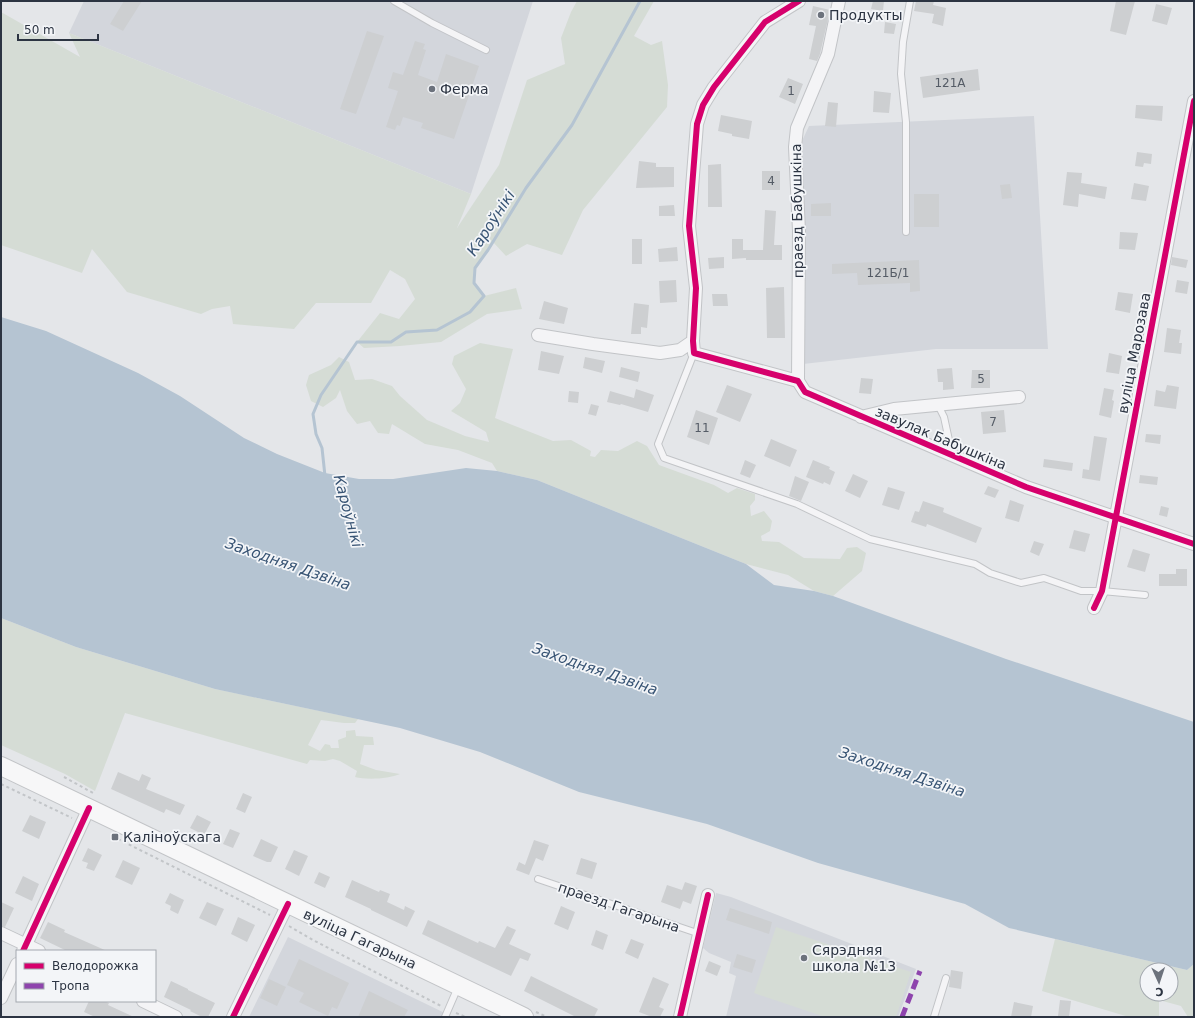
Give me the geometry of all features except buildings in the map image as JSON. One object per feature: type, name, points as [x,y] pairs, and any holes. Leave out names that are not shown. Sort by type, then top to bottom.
[{"type":"main road","name":"вуліца Гагарына","points":[[1,766],[85,816],[288,904],[524,1017]]},
{"type":"street","points":[[694,347],[696,288],[689,226],[697,124],[703,106],[714,87],[765,22],[799,1]]},
{"type":"street","name":"праезд Бабушкіна","points":[[798,381],[799,231],[795,147],[797,128],[828,54],[839,1]]},
{"type":"street","name":"вуліца Марозава","points":[[1094,608],[1102,591],[1194,101]]},
{"type":"street","points":[[538,335],[660,353],[694,347],[798,381]]},
{"type":"street","name":"завулак Бабушкіна","points":[[798,381],[805,392],[1026,488],[1194,544]]},
{"type":"street","points":[[861,417],[894,409],[1019,397]]},
{"type":"street","points":[[1,933],[25,948],[85,816]]},
{"type":"street","name":"праезд Гагарына","points":[[680,1017],[708,895]]},
{"type":"street","points":[[233,1017],[288,904]]},
{"type":"street","points":[[1,998],[16,966]]},
{"type":"street","points":[[145,1002],[176,1017]]},
{"type":"lane","points":[[394,1],[432,23],[486,50]]},
{"type":"lane","points":[[906,232],[906,122],[900,74],[902,42],[910,1]]},
{"type":"lane","points":[[694,347],[658,444],[664,458],[797,504],[870,539],[975,564],[990,573],[1021,583],[1044,578],[1080,591],[1102,591],[1145,595]]},
{"type":"lane","points":[[938,405],[944,417],[952,456]]},
{"type":"lane","name":"праезд Гагарына","points":[[538,879],[700,934]]},
{"type":"lane","points":[[934,1017],[946,978]]},
{"type":"lane","points":[[445,1017],[458,986]]},
{"type":"path","points":[[64,777],[78,784]]},
{"type":"path","points":[[1,784],[85,816]]},
{"type":"shaded area","points":[[84,1],[533,1],[471,194],[69,33]]},
{"type":"shaded area","points":[[577,1],[654,1],[634,36],[651,45],[662,41],[668,85],[667,107],[583,210],[562,255],[527,244],[506,256],[493,242],[475,268],[474,283],[484,296],[516,288],[522,309],[487,314],[441,342],[364,348],[357,342],[380,313],[399,319],[415,299],[405,279],[390,270],[371,303],[316,303],[294,329],[233,324],[230,306],[212,309],[201,314],[127,292],[92,249],[82,273],[1,245],[1,12],[80,57],[69,33],[471,194],[457,228],[499,165],[527,80],[565,64],[561,38]]},
{"type":"shaded area","points":[[1034,116],[1048,349],[936,349],[803,364],[804,231],[802,141],[809,126]]},
{"type":"shaded area","points":[[480,343],[513,349],[495,418],[553,441],[571,440],[591,451],[590,456],[595,457],[601,450],[618,451],[637,441],[647,446],[659,465],[714,485],[728,493],[737,488],[755,494],[755,500],[750,506],[751,516],[764,511],[772,521],[770,531],[761,536],[762,541],[779,542],[804,558],[840,559],[847,548],[857,547],[866,553],[862,571],[833,596],[814,591],[788,575],[746,564],[537,480],[497,471],[492,463],[458,450],[425,444],[392,424],[389,434],[378,433],[370,421],[357,424],[347,411],[340,390],[336,398],[323,407],[311,401],[306,385],[309,375],[331,365],[339,357],[349,362],[355,380],[372,379],[392,386],[400,396],[427,420],[465,436],[489,442],[486,432],[451,411],[460,403],[466,389],[452,364],[454,356]]},
{"type":"shaded area","points":[[1,618],[76,647],[215,689],[358,719],[355,723],[321,720],[308,745],[320,751],[325,744],[330,745],[331,748],[339,748],[338,740],[346,737],[346,731],[355,730],[356,736],[373,737],[374,745],[364,745],[360,764],[376,770],[400,774],[378,778],[355,777],[357,771],[340,761],[333,759],[325,761],[310,760],[307,764],[125,713],[95,791],[65,774],[1,745]]},
{"type":"shaded area","name":"Сярэдняя школа №13","points":[[716,893],[731,897],[916,969],[898,1017],[726,1017],[736,976],[729,973],[731,962],[709,953],[703,948]]},
{"type":"shaded area","points":[[776,927],[911,972],[896,1017],[825,1017],[754,993]]},
{"type":"shaded area","points":[[288,937],[453,1017],[249,1017]]},
{"type":"shaded area","points":[[1055,939],[1153,962],[1139,962],[1139,1002],[1159,1002],[1159,1017],[1129,1017],[1042,991]]},
{"type":"shaded area","points":[[1194,964],[1194,1017],[1188,1017],[1181,1006],[1166,1002],[1179,1002],[1179,968],[1187,970]]},
{"type":"water","name":"Заходняя Дзвіна","points":[[1,317],[46,331],[138,373],[180,396],[244,438],[277,454],[325,473],[359,479],[393,479],[466,468],[497,471],[537,480],[746,564],[774,585],[814,591],[833,596],[1006,659],[1194,722],[1194,964],[1187,970],[1179,968],[1179,962],[1153,962],[1009,928],[965,904],[818,863],[707,824],[579,792],[480,752],[400,728],[215,689],[76,647],[1,618]]},
{"type":"waterway","name":"Кароўнікі","points":[[325,476],[322,448],[316,434],[313,414],[321,395],[357,342],[391,342],[406,332],[437,330],[470,312],[484,296],[474,283],[475,268],[488,250],[526,188],[572,125],[640,1]]},
{"type":"marked path","points":[[902,1017],[920,971]]},
{"type":"cycle path","points":[[799,1],[765,22],[714,87],[703,105],[697,124],[689,226],[696,288],[693,341],[694,353],[798,381],[805,392],[1026,487],[1194,544]]},
{"type":"cycle path","points":[[1094,608],[1102,591],[1194,101]]},
{"type":"cycle path","points":[[23,950],[89,808]]},
{"type":"cycle path","points":[[680,1017],[708,895]]},
{"type":"cycle path","points":[[233,1017],[288,904]]},
{"type":"place","name":"Продукты","points":[[821,15]]},
{"type":"place","name":"Ферма","points":[[432,89]]},
{"type":"place","name":"Каліноўскага","points":[[115,837]]},
{"type":"place","name":"Сярэдняя школа №13","points":[[804,958]]}]
